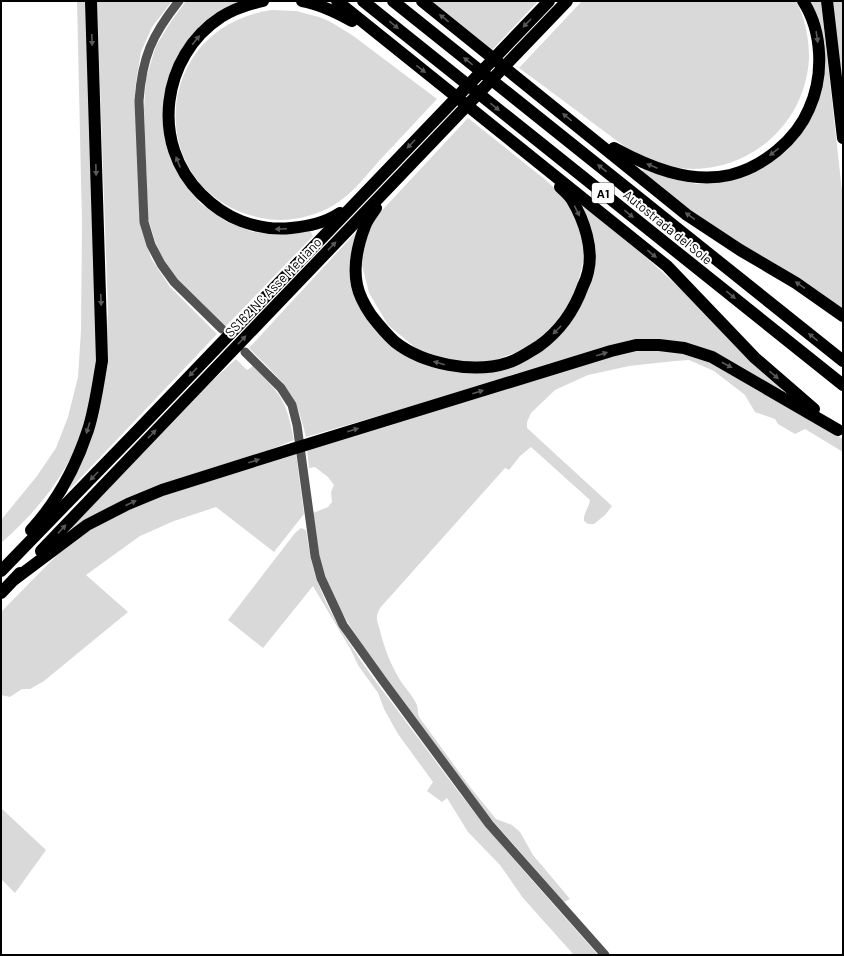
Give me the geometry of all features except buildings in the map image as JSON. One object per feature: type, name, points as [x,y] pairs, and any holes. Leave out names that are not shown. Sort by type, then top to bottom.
[{"type":"highway","points":[[1,560],[21,545],[47,511],[63,486],[77,459],[88,429],[102,361],[91,1]]},
{"type":"highway","points":[[263,1],[246,5],[221,17],[205,29],[184,55],[173,80],[168,112],[170,140],[180,167],[192,186],[213,206],[231,218],[256,226],[278,229],[312,226],[331,219],[355,202]]},
{"type":"highway","points":[[302,1],[312,3],[338,13],[378,35]]},
{"type":"highway","points":[[337,1],[667,266],[755,358],[841,432]]},
{"type":"highway","name":"Autostrada del Sole","points":[[363,1],[843,385]]},
{"type":"highway","name":"Autostrada del Sole","points":[[393,1],[843,361]]},
{"type":"highway","points":[[422,1],[688,215],[740,250],[796,283],[843,316]]},
{"type":"highway","name":"SS162 NC Asse Mediano","points":[[37,559],[393,182],[568,1]]},
{"type":"highway","points":[[586,133],[632,158],[658,169],[679,175],[704,177],[730,175],[753,166],[776,152],[794,134],[809,109],[818,82],[819,53],[815,26],[803,1]]},
{"type":"highway","points":[[827,1],[843,138]]},
{"type":"highway","name":"SS162 NC Asse Mediano","points":[[1,571],[21,545],[137,431],[547,3]]},
{"type":"highway","points":[[393,182],[365,225],[356,256],[357,285],[365,306],[379,325],[395,342],[420,356],[441,364],[463,368],[500,365],[529,352],[547,340],[566,321],[578,299],[588,271],[589,245],[583,224],[571,200],[535,159]]},
{"type":"highway","points":[[1,593],[37,559],[87,525],[128,504],[162,490],[612,351],[636,345],[659,345],[684,348],[712,357],[841,432]]},
{"type":"street","points":[[180,1],[163,21],[153,40],[144,61],[140,85],[139,100],[144,222],[151,245],[161,264],[174,282],[222,329]]},
{"type":"street","points":[[245,352],[281,388],[292,405],[298,424],[315,556],[321,578],[343,625],[489,824],[605,955]]},
{"type":"shaded area","points":[[77,1],[87,1],[98,350],[86,418],[79,439],[65,468],[36,508],[1,543],[1,520],[37,476],[56,448],[68,417],[78,377],[81,331],[82,223]]},
{"type":"shaded area","points":[[97,1],[172,1],[152,27],[141,52],[135,89],[140,221],[151,258],[170,287],[217,334],[70,489],[69,486],[105,371],[108,310]]},
{"type":"shaded area","points":[[186,1],[245,1],[200,26],[182,48],[170,72],[163,107],[165,133],[175,166],[185,183],[200,203],[227,222],[253,232],[280,234],[309,229],[313,236],[226,326],[176,278],[164,261],[156,244],[148,219],[144,109],[146,78],[156,46]]},
{"type":"shaded area","points":[[431,1],[538,1],[492,50]]},
{"type":"shaded area","points":[[582,1],[796,1],[806,28],[809,57],[805,85],[794,110],[778,132],[758,149],[735,161],[709,168],[681,168],[646,159],[617,141],[519,68]]},
{"type":"shaded area","points":[[808,1],[821,1],[843,200],[843,310],[714,227],[665,191],[642,171],[644,169],[673,179],[697,184],[716,183],[746,174],[790,143],[820,83]]},
{"type":"shaded area","points":[[831,1],[843,1],[843,108]]},
{"type":"shaded area","points":[[272,10],[296,11],[329,21],[352,35],[437,99],[358,185],[341,201],[317,213],[289,220],[261,218],[222,203],[195,177],[180,146],[176,111],[183,77],[202,46],[231,23]]},
{"type":"shaded area","points":[[468,118],[547,181],[565,199],[579,223],[584,245],[584,258],[575,295],[555,326],[525,349],[490,362],[452,361],[417,349],[388,325],[369,293],[360,257],[373,220]]},
{"type":"shaded area","points":[[585,207],[647,258],[684,292],[781,388],[781,391],[666,341],[471,389],[306,437],[303,424],[291,394],[274,373],[249,348],[357,231],[351,257],[371,322],[448,370],[536,352],[586,291],[583,210]]},
{"type":"shaded area","points":[[640,350],[683,352],[705,359],[843,439],[843,452],[805,429],[795,434],[778,424],[775,419],[755,412],[745,395],[714,371],[689,360],[629,366],[588,375],[555,390],[531,413],[527,422],[527,428],[612,506],[605,515],[594,524],[588,524],[584,521],[584,515],[590,500],[531,447],[520,456],[509,470],[505,468],[380,608],[377,618],[382,638],[393,668],[417,705],[419,717],[470,787],[496,819],[512,825],[520,832],[533,855],[570,899],[564,902],[479,805],[380,671],[354,633],[333,597],[323,572],[318,550],[313,513],[328,507],[332,502],[331,492],[334,485],[328,477],[315,467],[309,468],[307,449],[622,352]]},
{"type":"shaded area","points":[[236,359],[247,370],[253,366],[282,400],[290,420],[294,440],[73,529],[71,528],[212,381]]},
{"type":"shaded area","points":[[296,454],[304,514],[274,552],[216,507],[174,521],[140,536],[86,575],[128,612],[44,681],[30,689],[22,689],[10,697],[1,695],[1,612],[59,553],[77,538],[110,518],[145,502],[262,462]]},
{"type":"shaded area","points":[[301,528],[306,530],[313,568],[325,600],[335,620],[361,660],[479,818],[598,955],[574,955],[523,898],[500,865],[468,832],[447,798],[442,802],[427,791],[433,782],[398,734],[384,709],[378,693],[358,665],[351,650],[313,586],[263,648],[228,620],[295,533]]},
{"type":"shaded area","points":[[1,808],[46,850],[15,893],[1,879]]}]
